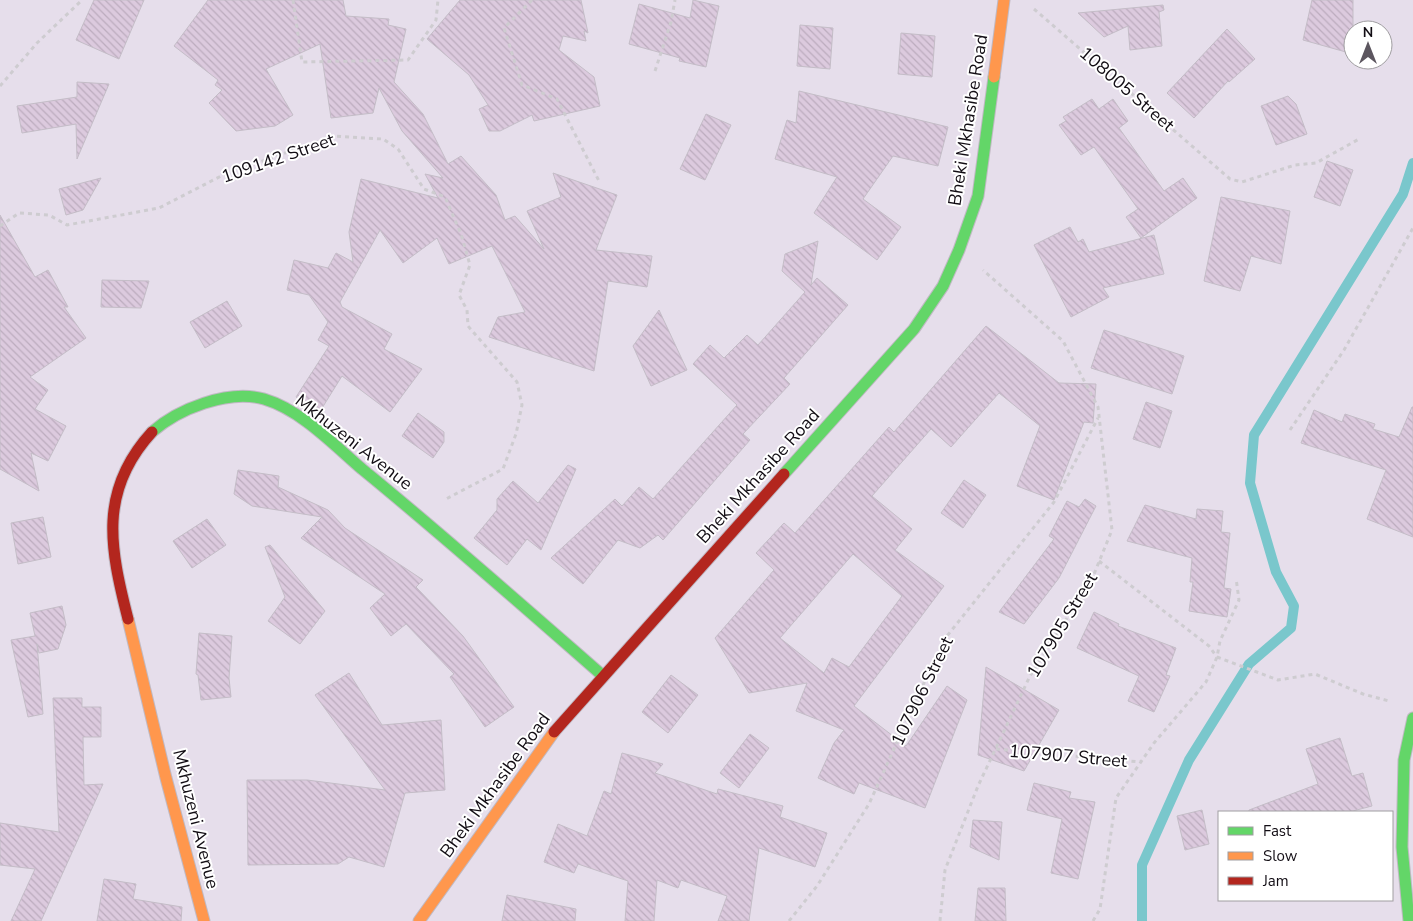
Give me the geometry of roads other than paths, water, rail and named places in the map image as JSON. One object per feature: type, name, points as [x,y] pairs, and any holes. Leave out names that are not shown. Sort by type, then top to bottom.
[{"type":"street","name":"Bheki Mkhasibe Road","points":[[418,921],[564,719],[914,329],[943,286],[959,250],[978,196],[1004,0]]},
{"type":"street","name":"Mkhuzeni Avenue","points":[[204,921],[146,695],[112,544],[113,507],[120,483],[138,448],[154,428],[178,411],[240,397],[269,400],[301,419],[416,513],[603,676]]},
{"type":"street","points":[[1409,921],[1402,848],[1404,760],[1413,718]]},
{"type":"waterway","points":[[1142,921],[1142,865],[1189,760],[1249,664],[1291,628],[1294,606],[1276,572],[1250,483],[1254,435],[1403,194],[1413,163]]}]
